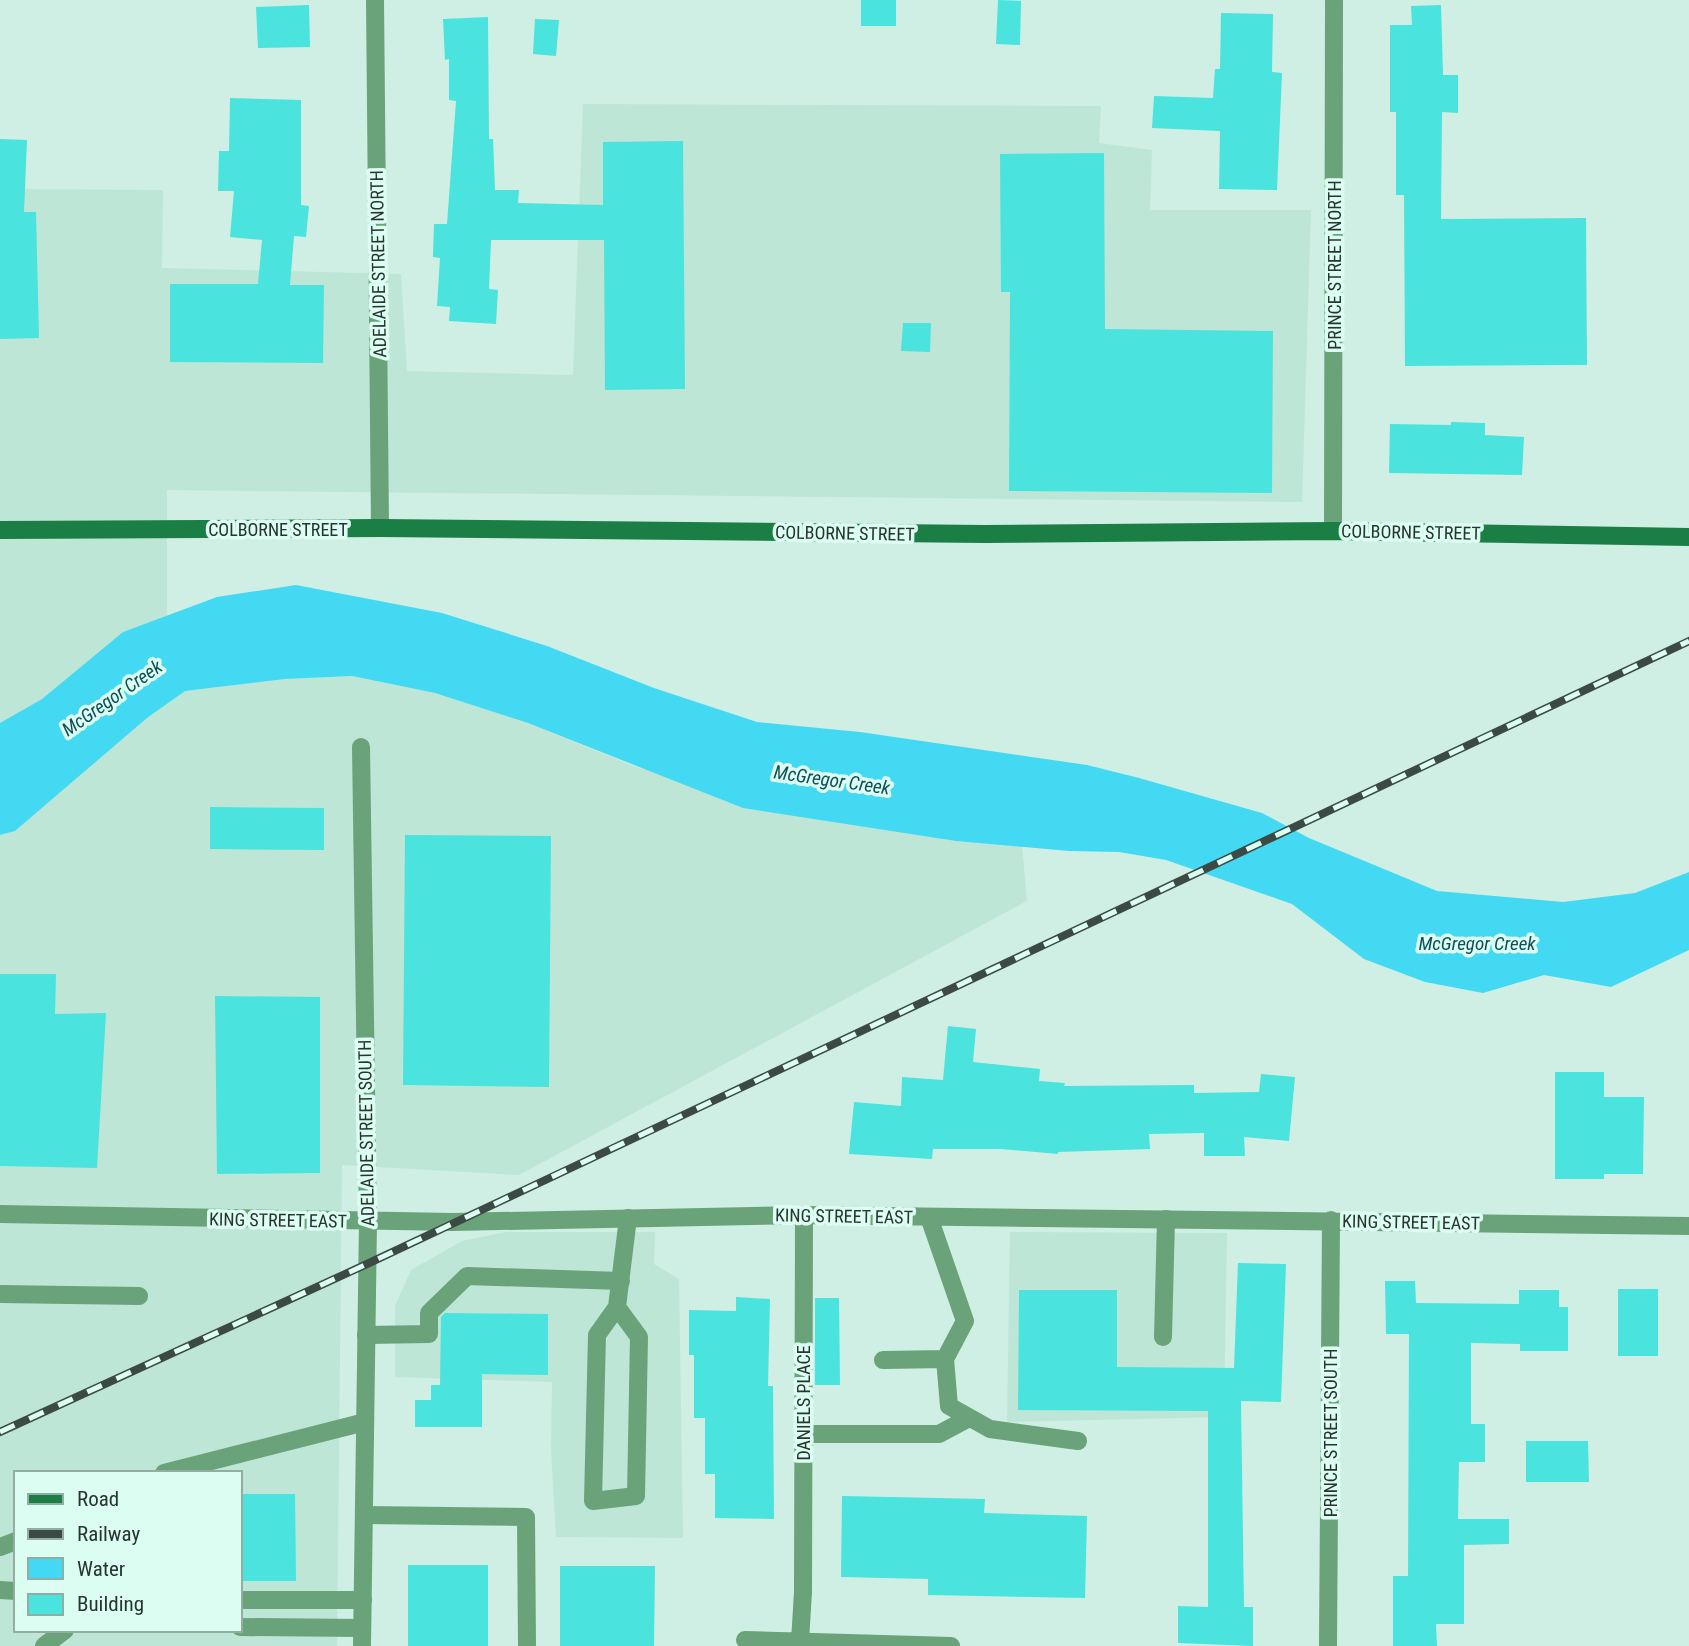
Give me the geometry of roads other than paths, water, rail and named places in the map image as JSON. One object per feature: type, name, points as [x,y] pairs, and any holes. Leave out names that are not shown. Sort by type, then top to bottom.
[{"type":"street","name":"ADELAIDE STREET NORTH","points":[[375,0],[380,528]]},
{"type":"street","name":"PRINCE STREET NORTH","points":[[1333,531],[1334,0]]},
{"type":"street","name":"COLBORNE STREET","points":[[0,530],[380,528],[985,534],[1333,531],[1689,537]]},
{"type":"street","name":"ADELAIDE STREET SOUTH","points":[[361,747],[368,1222],[362,1637]]},
{"type":"street","name":"KING STREET EAST","points":[[0,1214],[368,1222],[804,1215],[1689,1226]]},
{"type":"street","name":"DANIELS PLACE","points":[[800,1641],[803,1592],[804,1215]]},
{"type":"street","points":[[929,1217],[965,1321],[945,1359],[950,1406],[990,1429],[1077,1441]]},
{"type":"street","points":[[617,1307],[639,1337],[635,1496],[593,1501],[597,1335],[617,1307],[628,1218]]},
{"type":"street","points":[[1163,1337],[1166,1219]]},
{"type":"street","name":"PRINCE STREET SOUTH","points":[[1328,1646],[1331,1220]]},
{"type":"street","points":[[366,1335],[429,1334],[429,1313],[467,1276],[621,1281]]},
{"type":"street","points":[[0,1294],[139,1296]]},
{"type":"street","points":[[883,1360],[945,1359]]},
{"type":"street","points":[[803,1434],[939,1434],[969,1418]]},
{"type":"street","points":[[172,1471],[365,1422]]},
{"type":"street","points":[[364,1515],[526,1517],[527,1646]]},
{"type":"street","points":[[242,1600],[363,1600]]},
{"type":"street","points":[[242,1627],[362,1637]]},
{"type":"street","points":[[44,1646],[62,1632]]},
{"type":"street","points":[[745,1640],[951,1646]]},
{"type":"water","name":"McGregor Creek","points":[[296,585],[442,613],[547,646],[654,688],[757,722],[860,732],[1087,765],[1139,778],[1262,813],[1309,838],[1437,891],[1563,902],[1635,893],[1689,872],[1689,950],[1611,987],[1544,975],[1483,993],[1425,982],[1364,959],[1292,904],[1166,860],[1119,852],[1069,851],[956,841],[743,808],[528,723],[435,693],[352,676],[285,679],[185,691],[147,718],[15,831],[0,835],[0,723],[42,699],[123,632],[217,597]]},
{"type":"railway","points":[[0,1432],[367,1264],[1689,641]]}]
